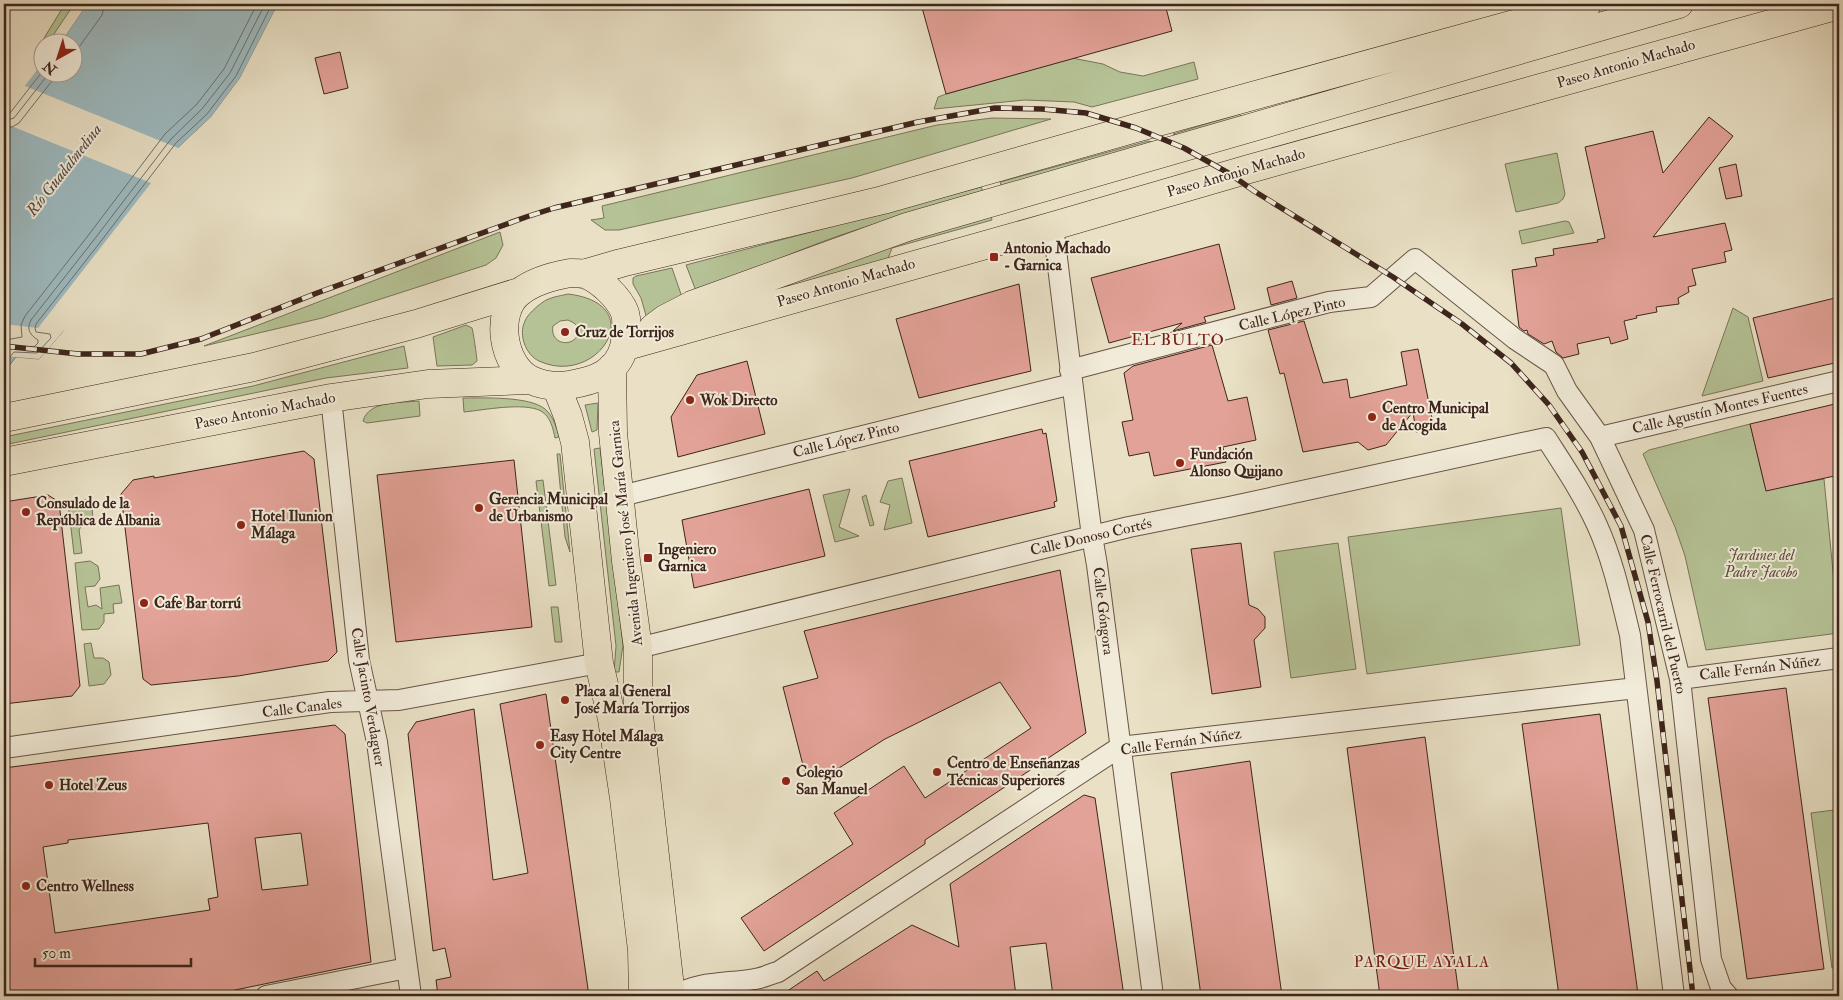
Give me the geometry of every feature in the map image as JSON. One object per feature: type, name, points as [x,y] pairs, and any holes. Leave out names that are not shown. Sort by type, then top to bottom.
[{"type":"main road","points":[[4,418],[254,367],[416,324],[519,292],[555,276],[570,273],[584,274],[621,263],[883,200],[1586,4]]},
{"type":"main road","name":"Paseo Antonio Machado","points":[[623,355],[665,319],[692,305],[907,227],[1679,4]]},
{"type":"main road","name":"Paseo Antonio Machado","points":[[623,355],[1249,169],[1839,5]]},
{"type":"main road","points":[[519,292],[509,308],[504,323],[507,350],[517,368],[530,380],[556,386],[573,385],[592,380],[605,374],[623,355],[627,334],[625,313],[616,299],[602,284],[584,274]]},
{"type":"main road","name":"Avenida Ingeniero José María Garnica","points":[[623,355],[613,433],[621,496],[626,561],[638,648],[638,707],[672,996]]},
{"type":"main road","name":"Paseo Antonio Machado","points":[[4,462],[331,398],[428,384],[530,380]]},
{"type":"main road","points":[[556,386],[568,416],[575,442],[598,663],[612,720],[624,798],[642,950],[643,996]]},
{"type":"street","name":"Calle Góngora","points":[[1052,226],[1153,996]]},
{"type":"street","name":"Calle López Pinto","points":[[621,496],[1071,377],[1329,302],[1371,297],[1415,259]]},
{"type":"street","name":"Calle Ferrocarril del Puerto","points":[[1415,259],[1515,339],[1554,365],[1567,391],[1600,437],[1644,530],[1680,679],[1711,959],[1721,988],[1728,996]]},
{"type":"street","name":"Calle Agustín Montes Fuentes","points":[[1600,437],[1839,381]]},
{"type":"street","name":"Calle Jacinto Verdaguer","points":[[331,398],[358,660],[378,749],[411,996]]},
{"type":"street","name":"Calle Donoso Cortés","points":[[638,648],[1129,527],[1546,438],[1576,484],[1597,525],[1616,578],[1630,635],[1636,688]]},
{"type":"street","name":"Calle Fernán Núñez","points":[[1680,679],[1839,658]]},
{"type":"street","name":"Calle Canales","points":[[4,748],[330,702],[399,700],[598,663]]},
{"type":"street","name":"Calle Fernán Núñez","points":[[672,996],[691,988],[756,979],[778,972],[1120,747],[1636,688]]},
{"type":"street","points":[[1636,688],[1674,996]]},
{"type":"street","points":[[266,996],[406,968]]},
{"type":"green space","points":[[65,4],[74,4],[55,32],[48,32]]},
{"type":"green space","points":[[1072,58],[1103,64],[1120,72],[1143,76],[1194,62],[1198,79],[1092,107],[1074,102],[1025,100],[934,109],[938,97],[946,94]]},
{"type":"green space","points":[[1405,68],[1408,70],[1300,100],[1301,97]]},
{"type":"green space","points":[[1239,114],[1242,117],[1179,137],[1173,134]]},
{"type":"green space","points":[[992,118],[1051,119],[852,178],[619,230],[605,230],[591,220],[604,218],[602,206],[937,125]]},
{"type":"green space","points":[[1148,141],[1159,144],[1002,188],[1000,182]]},
{"type":"green space","points":[[1557,153],[1565,194],[1563,199],[1558,203],[1516,212],[1505,164]]},
{"type":"green space","points":[[981,187],[984,193],[841,235],[769,263],[698,296],[686,265]]},
{"type":"green space","points":[[991,216],[992,220],[892,248],[886,264],[780,292],[778,287],[884,246]]},
{"type":"green space","points":[[1565,221],[1569,222],[1574,233],[1522,244],[1519,231]]},
{"type":"green space","points":[[500,232],[503,245],[496,258],[486,265],[322,318],[204,346]]},
{"type":"green space","points":[[672,268],[684,303],[647,319],[641,298],[633,284],[633,278]]},
{"type":"green space","points":[[568,294],[593,301],[607,312],[611,327],[607,341],[596,354],[580,363],[560,366],[539,361],[530,354],[524,344],[522,332],[526,319],[543,302]],"holes":[[[568,320],[580,329],[578,336],[574,340],[564,342],[559,341],[555,337],[553,326],[560,321]]]},
{"type":"green space","points":[[1733,308],[1748,317],[1763,381],[1702,396]]},
{"type":"green space","points":[[466,325],[472,328],[477,361],[472,365],[437,366],[433,337]]},
{"type":"green space","points":[[404,346],[408,368],[326,378],[4,445],[4,437],[253,386]]},
{"type":"green space","points":[[463,398],[518,400],[538,405],[551,415],[559,437],[555,438],[549,420],[541,411],[534,408],[493,408],[464,412]]},
{"type":"green space","points":[[419,401],[420,416],[367,423],[363,421],[366,414],[379,406]]},
{"type":"green space","points":[[598,403],[597,430],[592,432],[585,405]]},
{"type":"green space","name":"Jardines del Padre Jacobo","points":[[1750,424],[1766,490],[1824,479],[1839,633],[1706,650],[1685,556],[1675,527],[1643,454],[1649,450]]},
{"type":"green space","points":[[600,448],[623,645],[619,672],[614,672],[616,646],[594,449]]},
{"type":"green space","points":[[557,454],[560,454],[570,552],[565,537]]},
{"type":"green space","points":[[902,478],[912,523],[884,530],[890,505],[880,502],[888,481]]},
{"type":"green space","points":[[543,480],[556,585],[549,586],[536,481]]},
{"type":"green space","points":[[850,489],[839,527],[859,536],[835,542],[823,495]]},
{"type":"green space","points":[[866,495],[874,525],[870,526],[862,497]]},
{"type":"green space","points":[[91,499],[93,518],[86,525],[82,525],[79,530],[82,553],[74,554],[68,502]]},
{"type":"green space","points":[[1561,508],[1580,645],[1367,674],[1348,537]]},
{"type":"green space","points":[[1338,543],[1356,669],[1291,678],[1274,552]]},
{"type":"green space","points":[[90,561],[98,566],[100,579],[95,586],[85,587],[88,607],[96,605],[102,609],[100,588],[119,585],[122,603],[113,604],[114,613],[104,614],[104,622],[99,629],[82,630],[75,563]]},
{"type":"green space","points":[[551,607],[558,607],[562,642],[555,642]]},
{"type":"green space","points":[[91,643],[94,658],[103,658],[109,662],[111,675],[104,684],[89,686],[84,644]]},
{"type":"green space","points":[[1834,810],[1839,843],[1839,967],[1832,968],[1811,813]]},
{"type":"water","name":"Río Guadalmedina","points":[[87,4],[278,4],[240,78],[211,117],[180,146],[39,328],[64,330],[39,359],[16,357],[4,372],[4,112],[32,77],[32,82],[82,82],[82,32],[68,32]]},
{"type":"pier","points":[[84,4],[87,4],[68,32],[66,32]]},
{"type":"pier","points":[[278,4],[280,4],[242,80],[212,119],[181,148],[104,250],[43,326],[66,328],[39,359],[4,356],[4,324],[38,328],[151,183],[4,123],[4,108],[32,74],[25,86],[178,148],[211,117],[240,78]]},
{"type":"building","points":[[921,4],[1165,4],[1172,31],[946,94]]},
{"type":"building","points":[[340,52],[348,88],[324,94],[315,58]]},
{"type":"building","points":[[1709,117],[1733,136],[1653,237],[1725,223],[1732,250],[1724,252],[1726,262],[1692,269],[1696,285],[1688,287],[1689,292],[1678,298],[1679,304],[1656,307],[1657,312],[1636,316],[1637,318],[1624,321],[1628,339],[1611,344],[1609,337],[1577,344],[1579,354],[1563,358],[1556,352],[1552,341],[1544,344],[1528,334],[1527,330],[1524,331],[1519,327],[1512,270],[1537,266],[1535,258],[1554,255],[1553,249],[1598,242],[1597,240],[1605,238],[1585,147],[1653,131],[1663,173]]},
{"type":"building","points":[[1736,164],[1742,196],[1726,199],[1719,168]]},
{"type":"building","points":[[1219,244],[1235,309],[1204,317],[1206,322],[1173,331],[1182,323],[1109,343],[1091,278]]},
{"type":"building","points":[[1292,281],[1297,298],[1271,305],[1267,288]]},
{"type":"building","points":[[1019,284],[1031,371],[919,398],[896,319]]},
{"type":"building","points":[[1839,297],[1839,362],[1768,378],[1753,318]]},
{"type":"building","points":[[1304,321],[1323,383],[1347,379],[1350,398],[1407,385],[1401,352],[1418,349],[1434,428],[1416,432],[1413,412],[1386,445],[1368,450],[1358,442],[1303,452],[1284,373],[1280,374],[1268,330]]},
{"type":"building","points":[[1212,345],[1228,401],[1247,397],[1256,440],[1223,447],[1226,462],[1154,476],[1149,452],[1129,456],[1122,422],[1133,420],[1124,373],[1133,366]]},
{"type":"building","points":[[747,361],[765,434],[678,457],[671,417],[697,375]]},
{"type":"building","points":[[1839,403],[1839,475],[1766,491],[1750,424]]},
{"type":"building","points":[[1042,429],[1043,434],[1046,433],[1057,501],[1054,502],[1055,507],[928,537],[909,461]]},
{"type":"building","points":[[304,451],[314,459],[337,652],[328,661],[238,676],[151,685],[143,679],[121,494],[133,480],[154,476],[154,478]]},
{"type":"building","points":[[514,460],[532,627],[396,642],[377,475]]},
{"type":"building","points":[[809,489],[825,556],[694,588],[682,520]]},
{"type":"building","points":[[48,495],[59,502],[80,686],[72,696],[4,704],[4,502]]},
{"type":"building","points":[[1241,543],[1249,605],[1258,609],[1265,617],[1265,628],[1254,640],[1261,687],[1212,694],[1191,549]]},
{"type":"building","points":[[1060,570],[1086,733],[925,840],[925,844],[764,951],[741,918],[853,844],[834,813],[904,766],[925,798],[1031,728],[1000,682],[885,739],[839,768],[806,777],[783,687],[818,678],[804,631]]},
{"type":"building","points":[[1786,688],[1824,969],[1747,979],[1708,698]]},
{"type":"building","points":[[546,694],[589,996],[438,996],[436,980],[451,977],[445,948],[433,951],[408,734],[416,722],[474,709],[493,880],[528,873],[500,704]]},
{"type":"building","points":[[1600,714],[1638,994],[1620,996],[1559,996],[1522,724]]},
{"type":"building","points":[[335,725],[345,734],[371,962],[206,996],[4,996],[4,768]],"holes":[[[208,823],[218,897],[208,899],[210,910],[55,933],[43,847],[68,843],[68,840]],[[301,833],[308,885],[262,890],[255,838]]]},
{"type":"building","points":[[1425,737],[1459,996],[1380,996],[1347,748]]},
{"type":"building","points":[[1250,761],[1282,996],[1201,996],[1171,773]]},
{"type":"building","points":[[1084,795],[1095,798],[1124,996],[1053,996],[1046,943],[1010,947],[1016,996],[780,996],[817,971],[824,981],[912,925],[959,947],[950,884]]},
{"type":"railway","points":[[4,346],[78,354],[141,354],[201,339],[317,293],[554,208],[918,122],[995,108],[1042,109],[1086,113],[1136,128],[1184,148],[1230,174],[1254,191],[1393,277],[1462,324],[1511,363],[1549,405],[1582,452],[1621,526],[1648,622],[1657,681],[1693,996]]},
{"type":"place","name":"Antonio Machado - Garnica","points":[[994,257]]},
{"type":"place","name":"Cruz de Torrijos","points":[[565,332]]},
{"type":"place","name":"Wok Directo","points":[[690,400]]},
{"type":"place","name":"Centro Municipal de Acogida","points":[[1372,417]]},
{"type":"place","name":"Fundación Alonso Quijano","points":[[1180,463]]},
{"type":"place","name":"Gerencia Municipal de Urbanismo","points":[[479,508]]},
{"type":"place","name":"Consulado de la República de Albania","points":[[26,512]]},
{"type":"place","name":"Hotel Ilunion Málaga","points":[[241,525]]},
{"type":"place","name":"Ingeniero Garnica","points":[[648,558]]},
{"type":"place","name":"Cafe Bar torrú","points":[[144,603]]},
{"type":"place","name":"Placa al General José María Torrijos","points":[[565,700]]},
{"type":"place","name":"Easy Hotel Málaga City Centre","points":[[540,745]]},
{"type":"place","name":"Centro de Enseñanzas Técnicas Superiores","points":[[937,772]]},
{"type":"place","name":"Colegio San Manuel","points":[[786,781]]},
{"type":"place","name":"Hotel Zeus","points":[[49,785]]},
{"type":"place","name":"Centro Wellness","points":[[26,886]]},
{"type":"district","name":"EL BULTO","points":[[1178,340]]},
{"type":"district","name":"PARQUE AYALA","points":[[1422,962]]}]
